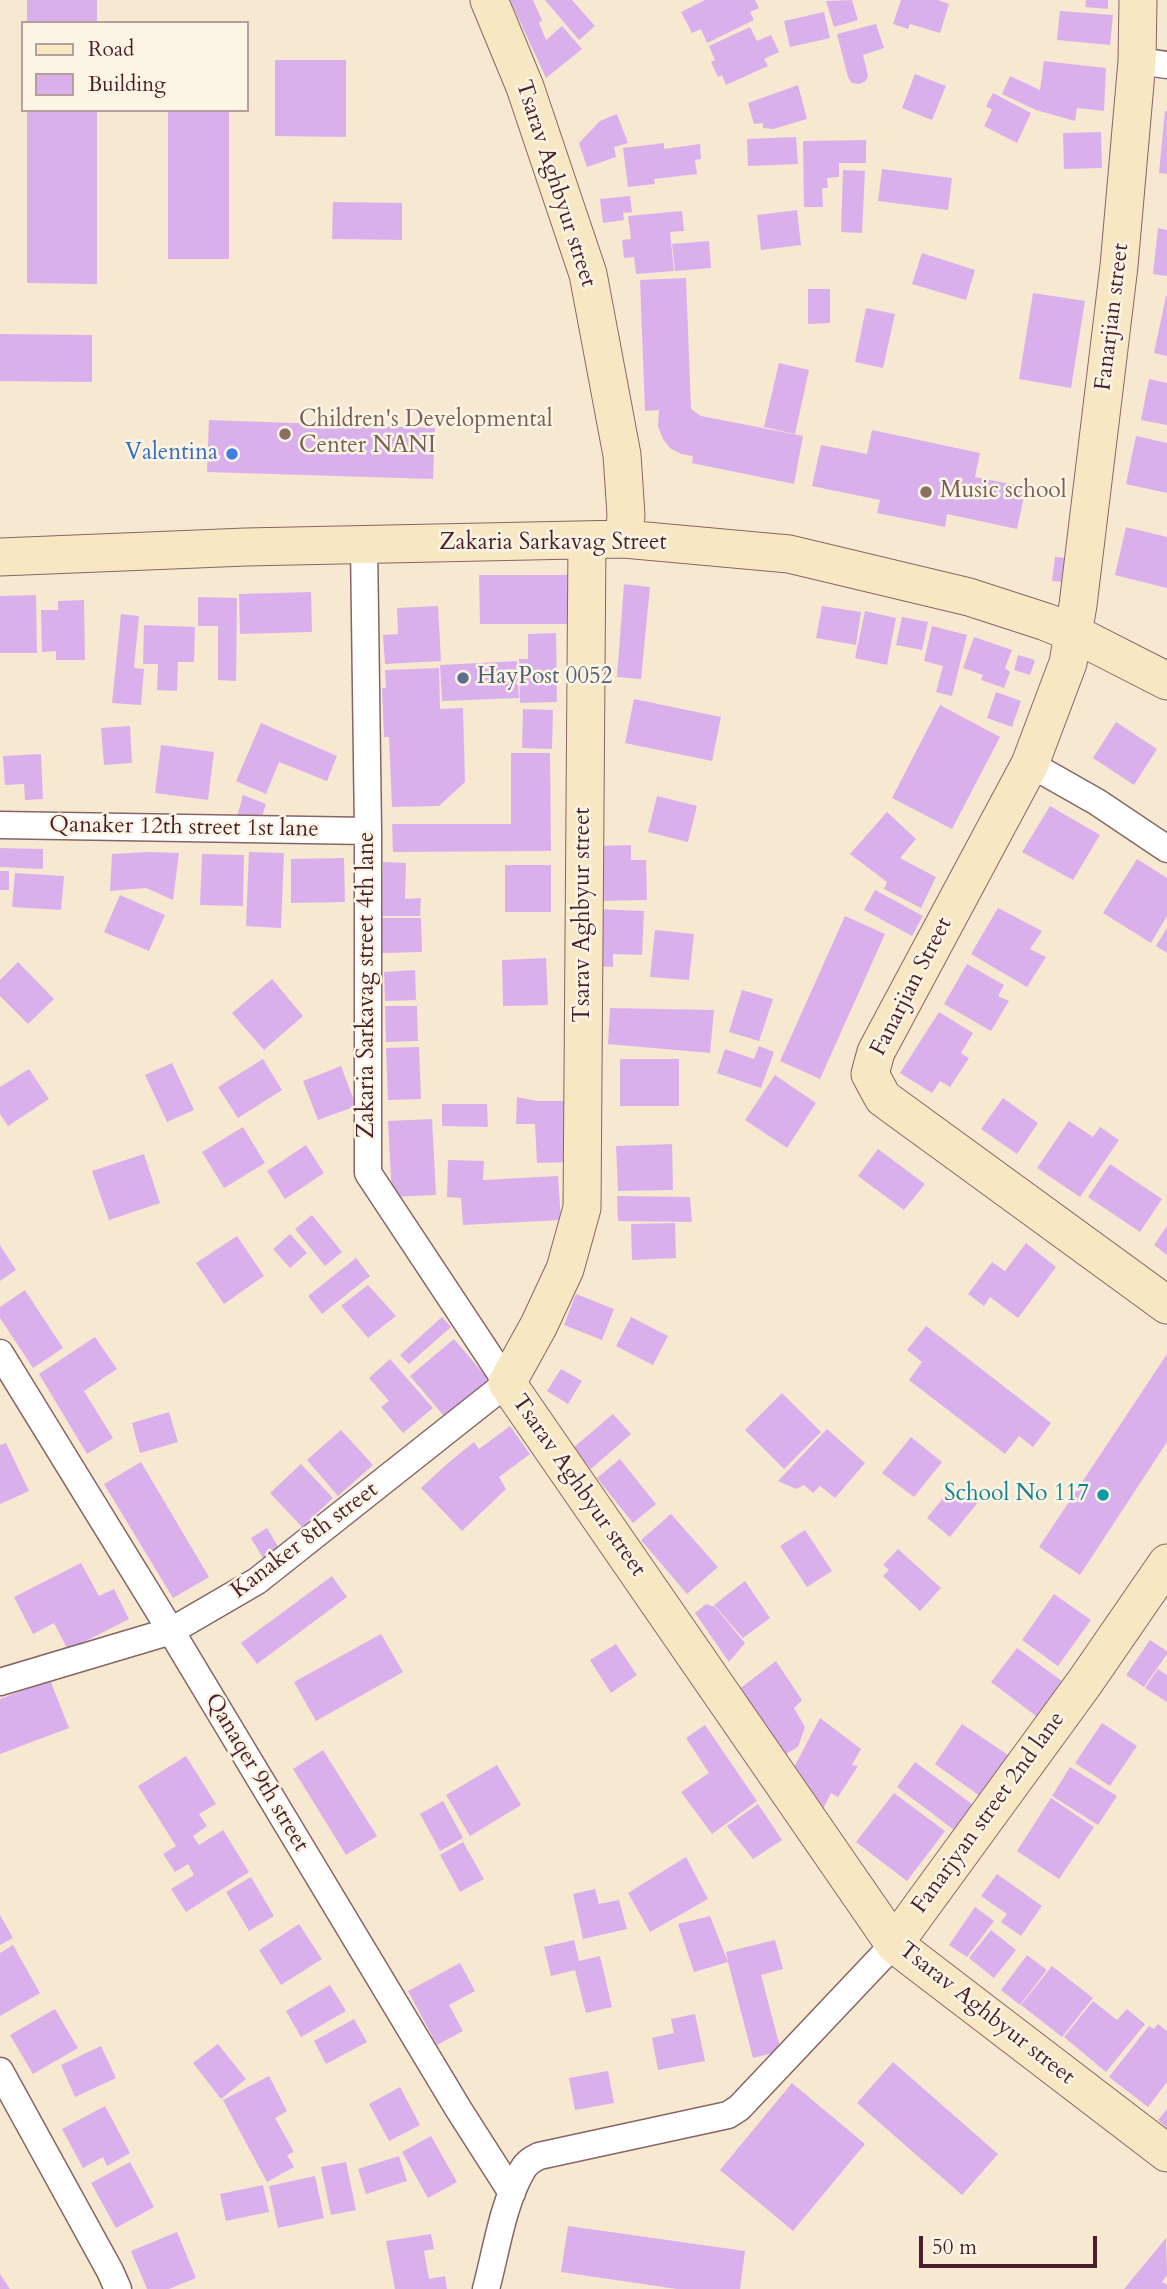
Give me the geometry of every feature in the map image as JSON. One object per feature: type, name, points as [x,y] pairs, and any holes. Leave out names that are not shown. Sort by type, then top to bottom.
[{"type":"street","name":"Tsarav Aghbyur street","points":[[489,0],[525,87],[588,274],[622,455],[626,515],[624,539]]},
{"type":"street","name":"Fanarjian street","points":[[1073,632],[1119,266],[1152,63],[1138,0]]},
{"type":"street","name":"Zakaria Sarkavag Street","points":[[0,557],[624,539],[789,554],[969,597],[1073,632],[1167,681]]},
{"type":"street","name":"Tsarav Aghbyur street","points":[[587,540],[582,1208],[565,1269],[507,1383],[894,1944],[1167,2152]]},
{"type":"street","name":"Zakaria Sarkavag street 4th lane","points":[[364,545],[368,831],[368,1173],[507,1383]]},
{"type":"street","name":"Fanarjian Street","points":[[1073,632],[1068,663],[1030,764],[876,1052],[870,1074],[883,1098],[1167,1305]]},
{"type":"street","points":[[1030,764],[1097,802],[1167,849]]},
{"type":"street","name":"Qanaker 12th street 1st lane","points":[[0,825],[368,831]]},
{"type":"street","name":"Qanaqer 9th street","points":[[0,1353],[512,2193]]},
{"type":"street","name":"Kanaker 8th street","points":[[0,1682],[171,1631],[257,1581],[507,1383]]},
{"type":"street","name":"Fanarjyan street 2nd lane","points":[[486,2289],[512,2193],[524,2168],[540,2156],[728,2115],[739,2108],[894,1944],[1085,1682],[1167,1563]]},
{"type":"street","points":[[0,2071],[118,2289]]},
{"type":"building","points":[[27,0],[97,0],[97,21],[27,21]]},
{"type":"building","points":[[510,0],[533,0],[542,20],[539,23],[546,40],[562,26],[582,49],[546,78]]},
{"type":"building","points":[[545,0],[572,0],[595,26],[579,40]]},
{"type":"building","points":[[705,0],[755,0],[759,8],[750,12],[754,20],[707,43],[701,29],[692,33],[681,12]]},
{"type":"building","points":[[852,0],[858,20],[834,27],[826,1]]},
{"type":"building","points":[[901,0],[938,0],[949,4],[940,33],[910,24],[908,29],[893,24]]},
{"type":"building","points":[[1086,0],[1108,0],[1108,9],[1085,7]]},
{"type":"building","points":[[1060,11],[1113,15],[1110,45],[1057,40]]},
{"type":"building","points":[[824,12],[830,38],[790,47],[784,21]]},
{"type":"building","points":[[876,24],[884,48],[863,55],[868,75],[866,81],[852,83],[837,34]]},
{"type":"building","points":[[750,27],[757,41],[771,35],[779,52],[764,59],[768,66],[726,85],[722,75],[718,77],[711,62],[715,60],[709,46]]},
{"type":"building","points":[[275,60],[346,60],[346,137],[275,136]]},
{"type":"building","points":[[1044,61],[1106,68],[1104,111],[1077,108],[1075,121],[1036,110],[1002,94],[1010,76],[1040,90]]},
{"type":"building","points":[[915,74],[946,86],[932,120],[902,108]]},
{"type":"building","points":[[798,85],[807,119],[773,129],[763,128],[763,123],[754,124],[748,103]]},
{"type":"building","points":[[993,93],[1031,113],[1017,143],[984,126],[992,110],[986,106]]},
{"type":"building","points":[[1167,111],[1167,174],[1159,173]]},
{"type":"building","points":[[27,112],[97,112],[97,284],[27,283]]},
{"type":"building","points":[[168,112],[229,112],[229,259],[168,259]]},
{"type":"building","points":[[617,114],[628,143],[614,147],[616,157],[587,167],[579,143],[600,121]]},
{"type":"building","points":[[1101,132],[1102,168],[1064,169],[1063,133]]},
{"type":"building","points":[[796,137],[798,164],[748,166],[747,139]]},
{"type":"building","points":[[866,140],[866,163],[839,163],[839,177],[827,178],[828,188],[822,188],[823,207],[804,207],[803,141]]},
{"type":"building","points":[[664,143],[664,149],[700,144],[701,159],[695,160],[697,174],[654,179],[655,184],[628,187],[623,148]]},
{"type":"building","points":[[882,169],[952,178],[948,210],[878,201]]},
{"type":"building","points":[[843,170],[865,171],[862,233],[841,232]]},
{"type":"building","points":[[630,196],[632,212],[623,213],[624,220],[603,223],[600,199]]},
{"type":"building","points":[[333,202],[402,203],[402,240],[332,239]]},
{"type":"building","points":[[797,210],[801,245],[761,250],[757,215]]},
{"type":"building","points":[[682,211],[684,231],[670,232],[674,271],[636,274],[634,257],[624,258],[622,240],[631,239],[628,216]]},
{"type":"building","points":[[1158,228],[1167,230],[1167,276],[1153,274]]},
{"type":"building","points":[[709,241],[711,268],[675,271],[672,244]]},
{"type":"building","points":[[922,253],[975,270],[966,300],[912,284]]},
{"type":"building","points":[[686,278],[691,409],[701,416],[803,436],[794,484],[692,463],[693,456],[670,448],[663,439],[658,426],[659,410],[645,411],[640,280]]},
{"type":"building","points":[[808,289],[830,289],[830,323],[808,324]]},
{"type":"building","points":[[1033,293],[1085,301],[1071,388],[1019,379]]},
{"type":"building","points":[[1167,296],[1167,356],[1154,353]]},
{"type":"building","points":[[866,308],[895,314],[883,368],[855,362]]},
{"type":"building","points":[[0,334],[92,335],[92,382],[0,381]]},
{"type":"building","points":[[779,363],[809,370],[795,434],[764,427]]},
{"type":"building","points":[[1149,379],[1167,383],[1167,425],[1141,420]]},
{"type":"building","points":[[209,420],[435,428],[433,479],[207,472]]},
{"type":"building","points":[[872,430],[980,453],[975,477],[1026,487],[1017,529],[947,514],[945,527],[877,513],[880,500],[812,486],[821,445],[867,454]]},
{"type":"building","points":[[1136,436],[1167,443],[1167,493],[1126,484]]},
{"type":"building","points":[[1126,527],[1167,537],[1167,588],[1115,575]]},
{"type":"building","points":[[1055,557],[1067,558],[1065,582],[1052,581]]},
{"type":"building","points":[[479,575],[579,575],[579,624],[480,624]]},
{"type":"building","points":[[624,584],[650,587],[641,679],[617,677]]},
{"type":"building","points":[[311,592],[312,632],[240,634],[239,594]]},
{"type":"building","points":[[36,595],[37,653],[0,653],[0,596]]},
{"type":"building","points":[[198,597],[237,598],[236,681],[218,680],[218,626],[198,626]]},
{"type":"building","points":[[84,600],[85,660],[56,660],[56,651],[42,652],[41,610],[58,610],[58,601]]},
{"type":"building","points":[[438,606],[441,661],[385,664],[383,635],[398,634],[397,608]]},
{"type":"building","points":[[822,606],[861,612],[856,645],[816,638]]},
{"type":"building","points":[[865,611],[896,618],[887,665],[855,658]]},
{"type":"building","points":[[121,614],[139,616],[134,668],[144,669],[141,705],[112,703]]},
{"type":"building","points":[[902,617],[928,622],[922,650],[896,645]]},
{"type":"building","points":[[144,625],[195,627],[194,662],[178,662],[177,691],[157,690],[158,664],[143,664]]},
{"type":"building","points":[[932,626],[967,635],[952,696],[936,692],[943,666],[924,661]]},
{"type":"building","points":[[556,633],[557,702],[520,703],[519,659],[528,659],[528,634]]},
{"type":"building","points":[[974,637],[1012,650],[1005,668],[1010,672],[1004,688],[981,680],[983,675],[963,668]]},
{"type":"building","points":[[1018,655],[1035,660],[1030,675],[1014,670]]},
{"type":"building","points":[[517,661],[519,698],[442,701],[440,665]]},
{"type":"building","points":[[439,668],[440,709],[463,708],[465,782],[439,806],[392,807],[389,737],[384,737],[382,688],[386,688],[385,670]]},
{"type":"building","points":[[996,692],[1021,701],[1012,727],[987,718]]},
{"type":"building","points":[[634,699],[721,717],[712,761],[625,743]]},
{"type":"building","points":[[940,705],[1000,737],[952,829],[892,798]]},
{"type":"building","points":[[523,709],[553,710],[552,749],[522,748]]},
{"type":"building","points":[[1116,722],[1157,749],[1134,785],[1093,758]]},
{"type":"building","points":[[261,723],[337,756],[327,781],[279,762],[266,794],[236,781]]},
{"type":"building","points":[[130,726],[132,763],[104,765],[101,728]]},
{"type":"building","points":[[161,745],[214,752],[208,800],[155,793]]},
{"type":"building","points":[[511,753],[550,753],[551,851],[393,852],[392,824],[511,824]]},
{"type":"building","points":[[41,754],[43,799],[25,800],[24,784],[5,785],[3,756]]},
{"type":"building","points":[[243,795],[266,804],[261,820],[237,817]]},
{"type":"building","points":[[657,796],[697,806],[688,842],[648,832]]},
{"type":"building","points":[[1050,806],[1100,835],[1073,880],[1022,852]]},
{"type":"building","points":[[887,812],[916,839],[900,858],[936,877],[921,908],[884,889],[887,882],[850,854]]},
{"type":"building","points":[[631,845],[631,860],[646,860],[647,900],[596,901],[595,846]]},
{"type":"building","points":[[0,848],[43,849],[43,869],[0,867]]},
{"type":"building","points":[[249,852],[284,853],[281,928],[246,926]]},
{"type":"building","points":[[179,853],[173,900],[146,888],[110,891],[112,854]]},
{"type":"building","points":[[202,854],[244,855],[243,906],[200,905]]},
{"type":"building","points":[[344,858],[345,902],[291,903],[291,859]]},
{"type":"building","points":[[1137,859],[1167,878],[1167,916],[1151,943],[1103,913]]},
{"type":"building","points":[[383,862],[406,863],[405,899],[421,898],[420,916],[382,916]]},
{"type":"building","points":[[505,865],[551,865],[551,912],[505,912]]},
{"type":"building","points":[[0,871],[9,871],[9,890],[0,890]]},
{"type":"building","points":[[15,873],[64,876],[61,910],[12,907]]},
{"type":"building","points":[[875,890],[923,916],[912,936],[864,910]]},
{"type":"building","points":[[120,895],[165,915],[149,951],[104,932]]},
{"type":"building","points":[[998,908],[1042,931],[1030,949],[1046,957],[1027,987],[971,954]]},
{"type":"building","points":[[594,909],[644,911],[642,955],[613,954],[613,967],[593,966]]},
{"type":"building","points":[[845,916],[885,934],[820,1079],[780,1061]]},
{"type":"building","points":[[381,918],[421,918],[422,952],[382,953]]},
{"type":"building","points":[[1167,928],[1167,953],[1156,946]]},
{"type":"building","points":[[655,930],[694,934],[689,980],[650,977]]},
{"type":"building","points":[[546,958],[548,1005],[503,1006],[502,960]]},
{"type":"building","points":[[18,962],[54,999],[28,1024],[0,996],[0,980]]},
{"type":"building","points":[[967,964],[1004,985],[998,996],[1009,1001],[991,1031],[944,1004]]},
{"type":"building","points":[[415,970],[416,1000],[385,1001],[384,972]]},
{"type":"building","points":[[272,979],[303,1016],[264,1050],[232,1013]]},
{"type":"building","points":[[742,990],[773,999],[759,1041],[729,1032]]},
{"type":"building","points":[[385,1006],[417,1006],[418,1041],[386,1042]]},
{"type":"building","points":[[610,1008],[714,1010],[710,1053],[608,1044]]},
{"type":"building","points":[[939,1012],[973,1033],[961,1053],[969,1058],[950,1087],[940,1081],[932,1093],[900,1073]]},
{"type":"building","points":[[759,1046],[774,1052],[761,1088],[717,1073],[725,1049],[754,1059]]},
{"type":"building","points":[[419,1047],[421,1099],[388,1100],[386,1048]]},
{"type":"building","points":[[263,1059],[282,1090],[238,1118],[218,1087]]},
{"type":"building","points":[[620,1059],[679,1059],[679,1106],[620,1106]]},
{"type":"building","points":[[172,1063],[194,1110],[167,1122],[145,1075]]},
{"type":"building","points":[[341,1066],[356,1106],[318,1120],[303,1081]]},
{"type":"building","points":[[29,1069],[49,1099],[8,1126],[0,1114],[0,1087]]},
{"type":"building","points":[[775,1075],[816,1103],[787,1148],[745,1120]]},
{"type":"building","points":[[517,1097],[537,1101],[573,1101],[574,1162],[537,1163],[535,1124],[516,1124]]},
{"type":"building","points":[[1003,1098],[1038,1123],[1017,1154],[981,1129]]},
{"type":"building","points":[[442,1104],[487,1104],[488,1127],[442,1126]]},
{"type":"building","points":[[432,1119],[436,1195],[392,1197],[388,1121]]},
{"type":"building","points":[[1069,1121],[1093,1137],[1100,1127],[1119,1140],[1080,1197],[1037,1168]]},
{"type":"building","points":[[243,1127],[265,1163],[224,1188],[202,1152]]},
{"type":"building","points":[[672,1144],[673,1190],[618,1191],[616,1146]]},
{"type":"building","points":[[306,1145],[324,1173],[285,1199],[267,1171]]},
{"type":"building","points":[[878,1149],[925,1184],[904,1210],[858,1176]]},
{"type":"building","points":[[144,1154],[160,1203],[109,1220],[92,1171]]},
{"type":"building","points":[[448,1160],[484,1161],[483,1180],[558,1176],[561,1220],[463,1225],[461,1198],[447,1197]]},
{"type":"building","points":[[1110,1164],[1162,1199],[1140,1232],[1088,1197]]},
{"type":"building","points":[[617,1196],[690,1197],[692,1222],[618,1221]]},
{"type":"building","points":[[312,1215],[342,1252],[325,1266],[295,1229]]},
{"type":"building","points":[[675,1223],[676,1258],[632,1260],[631,1224]]},
{"type":"building","points":[[1167,1226],[1167,1255],[1154,1245]]},
{"type":"building","points":[[290,1234],[307,1253],[290,1268],[273,1249]]},
{"type":"building","points":[[237,1236],[264,1276],[224,1304],[196,1263]]},
{"type":"building","points":[[1026,1243],[1056,1267],[1018,1318],[990,1297],[984,1306],[968,1294],[992,1262],[1005,1271]]},
{"type":"building","points":[[0,1245],[16,1270],[0,1281]]},
{"type":"building","points":[[356,1258],[370,1276],[322,1314],[308,1296]]},
{"type":"building","points":[[368,1285],[396,1316],[368,1338],[341,1306]]},
{"type":"building","points":[[25,1290],[63,1348],[33,1368],[0,1318],[0,1307]]},
{"type":"building","points":[[576,1294],[614,1309],[602,1340],[564,1325]]},
{"type":"building","points":[[442,1317],[451,1327],[409,1364],[400,1355]]},
{"type":"building","points":[[631,1317],[668,1336],[653,1365],[616,1346]]},
{"type":"building","points":[[926,1326],[1051,1423],[1033,1447],[1019,1436],[1005,1454],[909,1380],[922,1362],[907,1350]]},
{"type":"building","points":[[95,1337],[117,1369],[84,1391],[113,1438],[87,1454],[39,1374]]},
{"type":"building","points":[[454,1339],[494,1386],[450,1423],[410,1376]]},
{"type":"building","name":"School No 117","points":[[1167,1354],[1167,1442],[1080,1575],[1039,1547]]},
{"type":"building","points":[[390,1359],[433,1408],[403,1433],[381,1407],[389,1401],[369,1378]]},
{"type":"building","points":[[561,1369],[582,1381],[568,1404],[547,1391]]},
{"type":"building","points":[[782,1393],[821,1432],[784,1469],[745,1430]]},
{"type":"building","points":[[169,1412],[178,1442],[140,1453],[132,1423]]},
{"type":"building","points":[[613,1414],[631,1434],[591,1469],[573,1448]]},
{"type":"building","points":[[510,1426],[530,1454],[499,1477],[506,1489],[462,1531],[421,1488],[474,1442],[479,1449]]},
{"type":"building","points":[[827,1429],[865,1463],[835,1498],[820,1486],[813,1493],[804,1485],[796,1489],[778,1481]]},
{"type":"building","points":[[341,1430],[373,1465],[338,1496],[307,1460]]},
{"type":"building","points":[[911,1437],[942,1462],[914,1497],[882,1473]]},
{"type":"building","points":[[6,1443],[29,1491],[0,1504],[0,1445]]},
{"type":"building","points":[[620,1459],[656,1504],[633,1523],[597,1478]]},
{"type":"building","points":[[141,1462],[209,1577],[173,1598],[104,1484]]},
{"type":"building","points":[[301,1464],[333,1498],[302,1527],[270,1493]]},
{"type":"building","points":[[948,1492],[962,1504],[970,1494],[979,1501],[950,1537],[927,1518]]},
{"type":"building","points":[[671,1514],[718,1567],[687,1594],[641,1540]]},
{"type":"building","points":[[267,1528],[279,1548],[263,1558],[251,1538]]},
{"type":"building","points":[[805,1530],[832,1571],[807,1587],[780,1546]]},
{"type":"building","points":[[898,1549],[941,1588],[920,1611],[883,1576],[889,1570],[883,1565]]},
{"type":"building","points":[[81,1563],[99,1596],[114,1589],[129,1619],[68,1650],[54,1623],[33,1634],[14,1597]]},
{"type":"building","points":[[332,1576],[347,1597],[257,1664],[241,1643]]},
{"type":"building","points":[[745,1581],[770,1618],[743,1638],[714,1605]]},
{"type":"building","points":[[1054,1594],[1091,1620],[1058,1666],[1022,1640]]},
{"type":"building","points":[[706,1604],[715,1607],[745,1643],[729,1662],[695,1613]]},
{"type":"building","points":[[381,1634],[403,1672],[316,1721],[294,1682]]},
{"type":"building","points":[[1150,1640],[1167,1651],[1167,1654],[1144,1687],[1126,1675]]},
{"type":"building","points":[[616,1644],[637,1675],[611,1693],[590,1660]]},
{"type":"building","points":[[1017,1648],[1066,1684],[1040,1719],[991,1682]]},
{"type":"building","points":[[776,1661],[802,1700],[794,1708],[805,1727],[798,1747],[781,1757],[738,1690]]},
{"type":"building","points":[[1158,1669],[1167,1675],[1167,1702],[1145,1688]]},
{"type":"building","points":[[50,1680],[69,1728],[0,1754],[0,1699]]},
{"type":"building","points":[[820,1718],[861,1749],[852,1765],[858,1766],[838,1797],[831,1793],[823,1809],[792,1771]]},
{"type":"building","points":[[1102,1723],[1137,1746],[1110,1786],[1075,1763]]},
{"type":"building","points":[[962,1724],[1008,1755],[980,1796],[935,1764]]},
{"type":"building","points":[[705,1725],[757,1801],[712,1834],[681,1792],[709,1773],[686,1738]]},
{"type":"building","points":[[323,1750],[377,1836],[346,1855],[293,1769]]},
{"type":"building","points":[[186,1756],[216,1804],[199,1814],[207,1826],[193,1836],[199,1845],[223,1830],[249,1872],[186,1912],[171,1889],[194,1875],[188,1864],[175,1872],[163,1854],[176,1846],[138,1786]]},
{"type":"building","points":[[915,1762],[976,1807],[957,1832],[897,1787]]},
{"type":"building","points":[[497,1765],[521,1805],[470,1836],[446,1795]]},
{"type":"building","points":[[1070,1767],[1117,1796],[1098,1825],[1052,1796]]},
{"type":"building","points":[[894,1793],[945,1831],[907,1881],[856,1842]]},
{"type":"building","points":[[1051,1798],[1094,1827],[1059,1879],[1017,1851]]},
{"type":"building","points":[[443,1801],[463,1838],[440,1851],[420,1814]]},
{"type":"building","points":[[758,1804],[782,1840],[753,1859],[727,1826]]},
{"type":"building","points":[[463,1842],[484,1879],[460,1892],[440,1855]]},
{"type":"building","points":[[686,1857],[708,1899],[650,1932],[628,1893]]},
{"type":"building","points":[[997,1874],[1042,1906],[1021,1936],[1001,1922],[1007,1914],[981,1896]]},
{"type":"building","points":[[251,1877],[274,1916],[249,1931],[226,1892]]},
{"type":"building","points":[[595,1889],[599,1904],[619,1900],[627,1929],[583,1939],[573,1894]]},
{"type":"building","points":[[975,1907],[994,1921],[967,1957],[949,1945]]},
{"type":"building","points":[[0,1915],[13,1938],[0,1945]]},
{"type":"building","points":[[710,1916],[728,1962],[694,1972],[678,1924]]},
{"type":"building","points":[[299,1924],[322,1959],[281,1985],[259,1950]]},
{"type":"building","points":[[991,1930],[1016,1950],[994,1978],[969,1958]]},
{"type":"building","points":[[574,1940],[579,1961],[600,1956],[612,2007],[586,2013],[575,1970],[551,1976],[544,1947]]},
{"type":"building","points":[[775,1940],[783,1969],[761,1975],[781,2051],[753,2058],[726,1952]]},
{"type":"building","points":[[13,1945],[40,1993],[0,2016],[0,1953]]},
{"type":"building","points":[[1027,1955],[1047,1970],[1020,2005],[1001,1990]]},
{"type":"building","points":[[460,1963],[475,1991],[449,2005],[463,2031],[437,2045],[408,1991]]},
{"type":"building","points":[[1052,1966],[1093,1998],[1062,2037],[1021,2005]]},
{"type":"building","points":[[330,1985],[346,2011],[301,2037],[286,2011]]},
{"type":"building","points":[[1093,2001],[1117,2020],[1127,2009],[1145,2024],[1106,2072],[1064,2037]]},
{"type":"building","points":[[55,2009],[78,2048],[33,2074],[10,2035]]},
{"type":"building","points":[[695,2014],[705,2061],[658,2070],[652,2038],[674,2033],[671,2019]]},
{"type":"building","points":[[354,2019],[367,2042],[326,2064],[314,2041]]},
{"type":"building","points":[[1158,2024],[1167,2031],[1167,2082],[1148,2107],[1109,2077],[1149,2026],[1154,2029]]},
{"type":"building","points":[[218,2044],[246,2079],[221,2099],[193,2063]]},
{"type":"building","points":[[101,2046],[116,2078],[75,2097],[61,2065]]},
{"type":"building","points":[[893,2062],[998,2154],[962,2195],[857,2103]]},
{"type":"building","points":[[608,2071],[614,2103],[575,2110],[569,2078]]},
{"type":"building","points":[[269,2076],[287,2111],[275,2118],[294,2152],[287,2155],[294,2167],[267,2182],[223,2100]]},
{"type":"building","points":[[792,2083],[865,2144],[793,2231],[720,2170]]},
{"type":"building","points":[[400,2087],[420,2125],[389,2141],[369,2104]]},
{"type":"building","points":[[105,2106],[130,2153],[107,2166],[103,2157],[83,2168],[62,2129]]},
{"type":"building","points":[[1167,2109],[1167,2128],[1158,2120]]},
{"type":"building","points":[[431,2136],[457,2182],[428,2198],[402,2152]]},
{"type":"building","points":[[399,2156],[407,2181],[366,2194],[358,2169]]},
{"type":"building","points":[[130,2162],[154,2207],[116,2228],[91,2183]]},
{"type":"building","points":[[346,2162],[356,2210],[331,2215],[321,2167]]},
{"type":"building","points":[[315,2176],[324,2218],[278,2228],[269,2186]]},
{"type":"building","points":[[263,2185],[269,2212],[226,2221],[220,2194]]},
{"type":"building","points":[[568,2226],[745,2251],[740,2289],[677,2289],[561,2272]]},
{"type":"building","points":[[177,2232],[196,2278],[169,2289],[147,2289],[131,2251]]},
{"type":"building","points":[[431,2234],[434,2249],[424,2251],[429,2279],[445,2276],[447,2289],[395,2289],[386,2241]]},
{"type":"building","points":[[1166,2238],[1167,2275],[1162,2282],[1167,2285],[1167,2289],[1124,2289]]},
{"type":"building","points":[[0,2274],[10,2289],[0,2289]]},
{"type":"place","name":"Children's Developmental Center NANI","points":[[285,434]]},
{"type":"place","name":"Valentina","points":[[232,454]]},
{"type":"place","name":"Music school","points":[[926,492]]},
{"type":"place","name":"HayPost 0052","points":[[463,678]]},
{"type":"place","name":"School No 117","points":[[1103,1495]]}]
